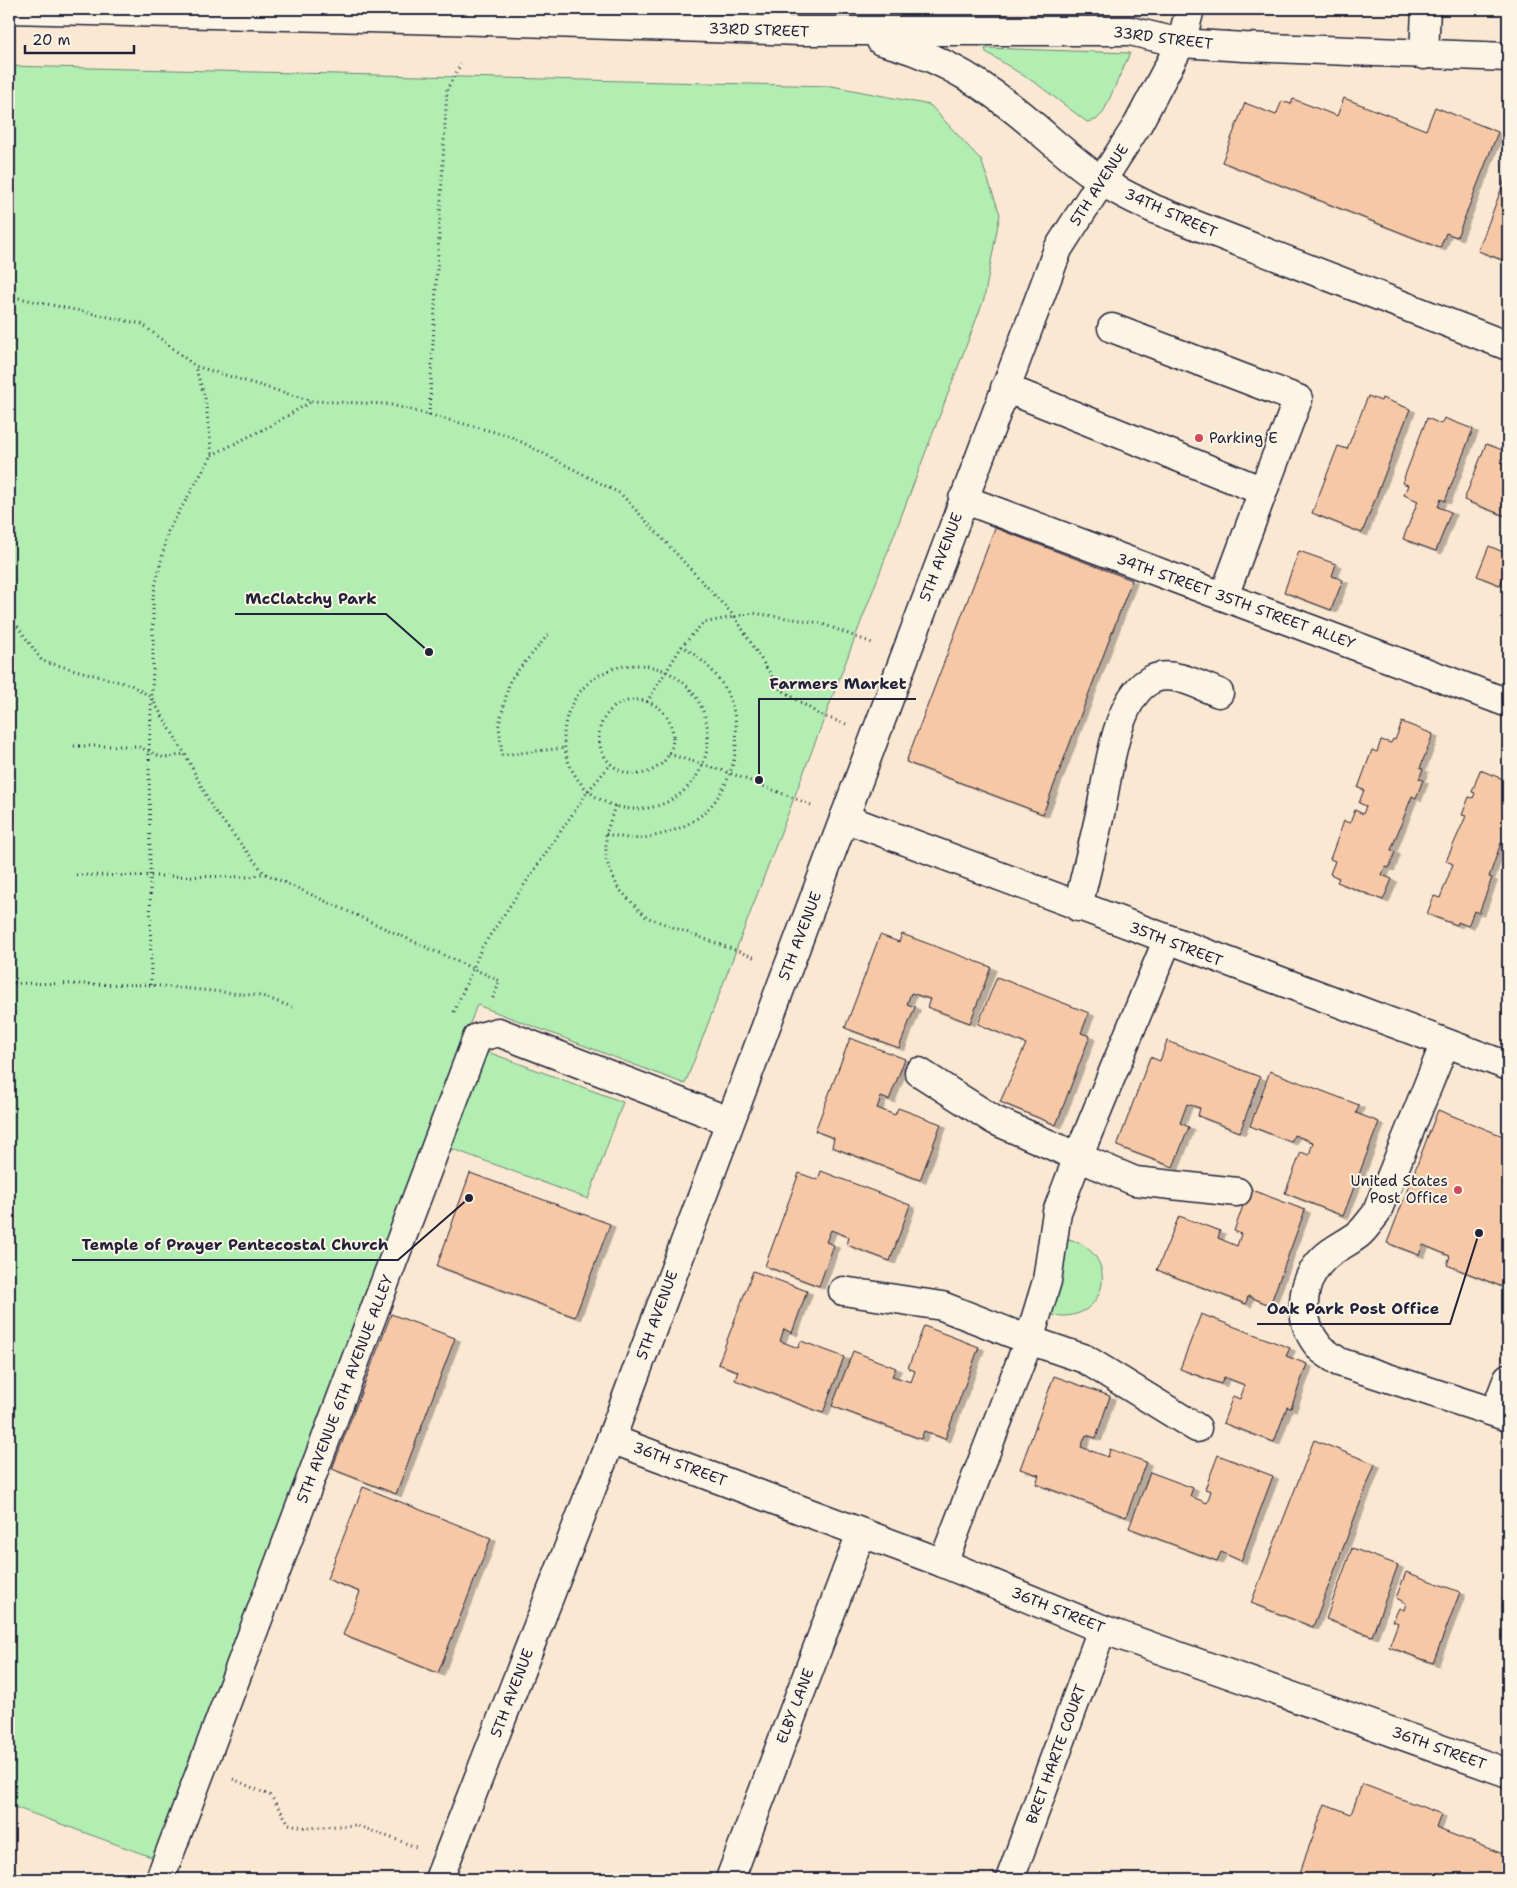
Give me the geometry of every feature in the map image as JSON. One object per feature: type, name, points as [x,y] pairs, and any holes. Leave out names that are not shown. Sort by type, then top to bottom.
[{"type":"street","name":"5TH AVENUE","points":[[443,1869],[611,1439],[904,654],[1058,249],[1138,124],[1181,43],[1190,9]]},
{"type":"street","points":[[1424,55],[1426,9]]},
{"type":"street","name":"33RD STREET","points":[[9,10],[486,15],[800,32],[1130,31],[1181,43],[1508,58]]},
{"type":"street","name":"34TH STREET","points":[[800,32],[882,41],[914,50],[941,61],[971,78],[1012,108],[1101,181],[1154,210],[1508,346]]},
{"type":"street","points":[[1112,328],[1298,399],[1224,596]]},
{"type":"street","points":[[1005,388],[1263,491]]},
{"type":"street","name":"34TH STREET 35TH STREET ALLEY","points":[[963,499],[1508,703]]},
{"type":"street","points":[[1078,906],[1112,749],[1135,693],[1152,679],[1170,676],[1219,692]]},
{"type":"street","name":"35TH STREET","points":[[844,818],[1167,941],[1445,1043],[1507,1060]]},
{"type":"street","points":[[943,1562],[1029,1340],[1046,1281],[1057,1212],[1167,941]]},
{"type":"street","name":"5TH AVENUE 6TH AVENUE ALLEY","points":[[160,1879],[477,1038],[498,1032],[729,1121]]},
{"type":"street","points":[[1445,1043],[1376,1214],[1358,1234],[1324,1257],[1313,1270],[1305,1289],[1304,1311],[1307,1326],[1321,1348],[1339,1362],[1502,1415],[1508,1378]]},
{"type":"street","points":[[919,1072],[994,1120],[1135,1181],[1237,1192]]},
{"type":"street","points":[[843,1291],[942,1306],[1029,1340],[1076,1355],[1099,1366],[1196,1428]]},
{"type":"street","name":"36TH STREET","points":[[611,1439],[943,1562],[1102,1628],[1508,1773]]},
{"type":"street","name":"ELBY LANE","points":[[730,1879],[861,1532]]},
{"type":"street","name":"BRET HARTE COURT","points":[[1010,1879],[1102,1628]]},
{"type":"path","points":[[429,415],[447,89],[461,64]]},
{"type":"path","points":[[9,296],[142,324],[195,366],[312,401],[388,404],[510,436],[621,494],[735,617],[779,688],[820,715],[875,735]]},
{"type":"path","points":[[195,366],[205,397],[212,455]]},
{"type":"path","points":[[151,985],[148,751],[153,596],[168,531],[212,455],[270,426],[312,401]]},
{"type":"path","points":[[647,702],[665,670],[682,646],[703,623],[753,613],[820,623],[904,654]]},
{"type":"path","points":[[9,622],[16,624],[42,661],[132,684],[151,697],[185,754],[213,809],[264,873],[472,969]]},
{"type":"path","points":[[548,635],[510,680],[499,725],[502,755],[564,748]]},
{"type":"path","points":[[606,834],[641,839],[676,831],[705,812],[726,783],[736,750],[735,715],[721,682],[697,656],[682,646]]},
{"type":"path","points":[[644,664],[665,670],[684,682],[698,700],[706,720],[708,742],[703,764],[692,782],[676,797],[657,806],[636,809],[614,806],[600,800],[588,791],[572,771],[564,748],[566,718],[571,704],[584,686],[602,673],[622,665],[644,664]]},
{"type":"path","points":[[635,700],[647,702],[658,708],[667,717],[672,729],[673,742],[668,754],[658,766],[642,773],[631,774],[620,771],[603,754],[599,742],[604,718],[612,708],[622,702],[635,700]]},
{"type":"path","points":[[74,746],[137,746],[164,758],[185,754]]},
{"type":"path","points":[[668,754],[730,773],[844,818]]},
{"type":"path","points":[[451,1020],[482,947],[588,791],[611,764]]},
{"type":"path","points":[[614,806],[606,834],[606,860],[618,888],[646,917],[787,969]]},
{"type":"path","points":[[76,875],[250,877],[264,873]]},
{"type":"path","points":[[9,983],[151,985],[262,996],[292,1007]]},
{"type":"path","points":[[203,1766],[271,1796],[289,1824],[307,1828],[356,1825],[443,1869]]},
{"type":"green space","points":[[985,48],[1130,53],[1103,113],[1096,120],[1087,122],[1037,84],[986,52]]},
{"type":"green space","points":[[9,66],[832,86],[930,105],[981,160],[1000,214],[984,299],[685,1084],[477,1005],[154,1858],[9,1805]]},
{"type":"green space","points":[[477,1048],[623,1102],[588,1199],[442,1145]]},
{"type":"green space","points":[[1069,1239],[1087,1247],[1097,1260],[1102,1274],[1101,1288],[1095,1301],[1084,1311],[1068,1316],[1049,1314],[1053,1241]]},
{"type":"building","points":[[1344,98],[1426,130],[1435,107],[1498,132],[1457,237],[1446,233],[1440,248],[1222,162],[1245,103],[1276,115],[1282,101],[1291,104],[1293,99],[1337,116]]},
{"type":"building","points":[[1508,171],[1508,262],[1478,251]]},
{"type":"building","points":[[1368,396],[1381,401],[1382,398],[1410,409],[1362,533],[1312,513],[1338,446],[1347,449]]},
{"type":"building","points":[[1427,418],[1441,424],[1444,418],[1473,429],[1445,501],[1441,499],[1438,507],[1451,512],[1436,551],[1403,539],[1418,501],[1404,495],[1408,485],[1402,483]]},
{"type":"building","points":[[1486,444],[1508,452],[1508,517],[1464,500]]},
{"type":"building","points":[[995,528],[1132,580],[1043,814],[906,762]]},
{"type":"building","points":[[1489,546],[1508,554],[1508,564],[1500,585],[1477,576]]},
{"type":"building","points":[[1299,551],[1336,564],[1332,576],[1343,580],[1331,610],[1284,592]]},
{"type":"building","points":[[1402,722],[1433,734],[1420,768],[1423,769],[1419,779],[1423,780],[1416,798],[1412,796],[1391,850],[1395,852],[1389,868],[1385,867],[1382,875],[1392,879],[1383,900],[1337,882],[1339,878],[1330,874],[1335,861],[1330,859],[1344,821],[1350,823],[1355,810],[1363,814],[1366,806],[1359,803],[1364,790],[1358,788],[1372,750],[1377,752],[1381,740],[1391,743],[1393,739],[1395,740]]},
{"type":"building","points":[[1480,770],[1508,781],[1508,842],[1507,845],[1501,843],[1489,877],[1492,878],[1479,913],[1474,911],[1468,926],[1458,922],[1457,925],[1427,914],[1434,896],[1440,898],[1453,864],[1446,861],[1466,816],[1462,815],[1469,797],[1473,798],[1475,793],[1472,792]]},
{"type":"building","points":[[902,934],[991,967],[970,1023],[927,1007],[930,999],[911,993],[907,1004],[915,1007],[899,1048],[845,1028],[880,935],[899,942]]},
{"type":"building","points":[[997,977],[1089,1013],[1081,1033],[1090,1036],[1056,1125],[1000,1102],[1026,1044],[978,1024]]},
{"type":"building","points":[[850,1038],[905,1059],[889,1100],[881,1097],[877,1108],[895,1115],[898,1108],[941,1124],[920,1180],[832,1147],[834,1138],[815,1131]]},
{"type":"building","points":[[1167,1041],[1260,1077],[1240,1132],[1198,1116],[1200,1108],[1187,1104],[1180,1123],[1189,1127],[1173,1167],[1117,1146],[1150,1057],[1160,1061]]},
{"type":"building","points":[[1270,1071],[1359,1105],[1356,1113],[1379,1122],[1343,1216],[1285,1193],[1301,1152],[1309,1155],[1313,1142],[1294,1135],[1291,1142],[1250,1126]]},
{"type":"building","name":"United States Post Office","points":[[1438,1110],[1508,1138],[1508,1289],[1447,1265],[1450,1256],[1423,1245],[1419,1255],[1387,1243]]},
{"type":"building","points":[[821,1171],[910,1205],[890,1261],[847,1245],[849,1237],[831,1230],[826,1242],[834,1245],[819,1286],[765,1266],[799,1173],[818,1180]]},
{"type":"building","points":[[470,1173],[610,1224],[575,1317],[437,1266]]},
{"type":"building","points":[[1249,1189],[1305,1210],[1270,1305],[1248,1296],[1246,1304],[1157,1270],[1179,1216],[1220,1231],[1218,1238],[1237,1246],[1241,1234],[1234,1231]]},
{"type":"building","points":[[753,1271],[807,1291],[792,1333],[784,1329],[780,1341],[798,1348],[801,1341],[844,1357],[823,1413],[735,1380],[738,1371],[718,1364]]},
{"type":"building","points":[[391,1314],[455,1338],[396,1494],[332,1469]]},
{"type":"building","points":[[1201,1314],[1290,1348],[1286,1356],[1307,1364],[1291,1408],[1287,1407],[1274,1442],[1223,1423],[1233,1396],[1240,1399],[1245,1385],[1224,1377],[1221,1384],[1180,1369]]},
{"type":"building","points":[[924,1326],[979,1347],[945,1439],[924,1431],[921,1439],[832,1406],[853,1351],[896,1368],[892,1376],[911,1382],[915,1371],[908,1368]]},
{"type":"building","points":[[1054,1376],[1110,1396],[1096,1438],[1086,1435],[1081,1447],[1108,1457],[1110,1449],[1146,1462],[1126,1517],[1036,1484],[1039,1475],[1020,1469]]},
{"type":"building","points":[[1314,1440],[1375,1464],[1313,1627],[1251,1603]]},
{"type":"building","points":[[1218,1455],[1273,1476],[1241,1561],[1221,1552],[1217,1561],[1129,1528],[1150,1472],[1193,1488],[1190,1496],[1207,1503],[1211,1491],[1205,1489]]},
{"type":"building","points":[[363,1487],[491,1538],[438,1673],[343,1635],[360,1592],[327,1579]]},
{"type":"building","points":[[1352,1548],[1398,1565],[1372,1636],[1326,1619]]},
{"type":"building","points":[[1406,1572],[1460,1592],[1433,1663],[1389,1647],[1398,1623],[1393,1621],[1399,1608],[1404,1610],[1406,1603],[1396,1598]]},
{"type":"building","points":[[1362,1784],[1441,1814],[1436,1828],[1508,1856],[1508,1879],[1297,1879],[1325,1804],[1351,1814]]},
{"type":"place","name":"Parking E","points":[[1199,438]]},
{"type":"place","name":"McClatchy Park","points":[[429,652]]},
{"type":"place","name":"Farmers Market","points":[[759,780]]},
{"type":"place","name":"United States Post Office","points":[[1458,1190]]},
{"type":"place","name":"Temple of Prayer Pentecostal Church","points":[[469,1198]]},
{"type":"place","name":"Oak Park Post Office","points":[[1479,1233]]}]
